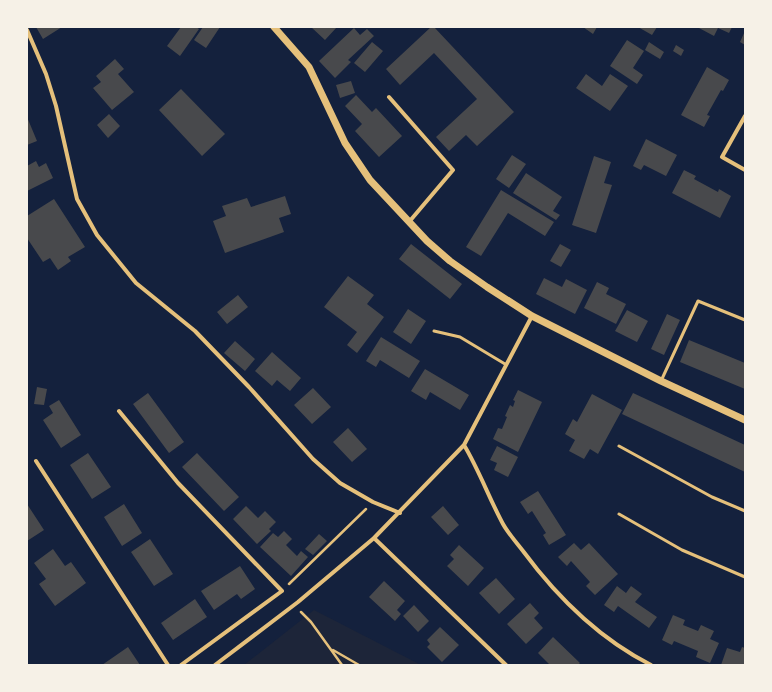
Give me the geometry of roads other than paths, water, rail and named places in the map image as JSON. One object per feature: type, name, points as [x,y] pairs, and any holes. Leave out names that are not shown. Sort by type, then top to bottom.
[{"type":"street","points":[[274,27],[309,67],[345,143],[370,180],[408,222],[450,261],[532,316],[661,381],[745,420]]},
{"type":"street","points":[[27,30],[46,74],[56,106],[77,199],[97,235],[136,283],[195,331],[249,387],[313,459],[340,483],[373,502],[400,513]]},
{"type":"street","points":[[389,97],[453,170],[408,222]]},
{"type":"street","points":[[745,116],[722,157],[745,170]]},
{"type":"street","points":[[215,665],[298,602],[374,538],[400,513],[464,445],[505,364],[532,316]]},
{"type":"street","points":[[119,411],[178,483],[282,591],[181,665]]},
{"type":"street","points":[[464,445],[474,461],[504,525],[534,566],[578,614],[608,637],[651,665]]},
{"type":"street","points":[[36,461],[168,665]]},
{"type":"street","points":[[374,538],[506,665]]},
{"type":"lane","points":[[661,381],[698,301],[745,320]]},
{"type":"lane","points":[[434,331],[460,338],[505,364]]},
{"type":"lane","points":[[618,446],[712,497],[745,511]]},
{"type":"lane","points":[[619,514],[682,550],[745,577]]}]
